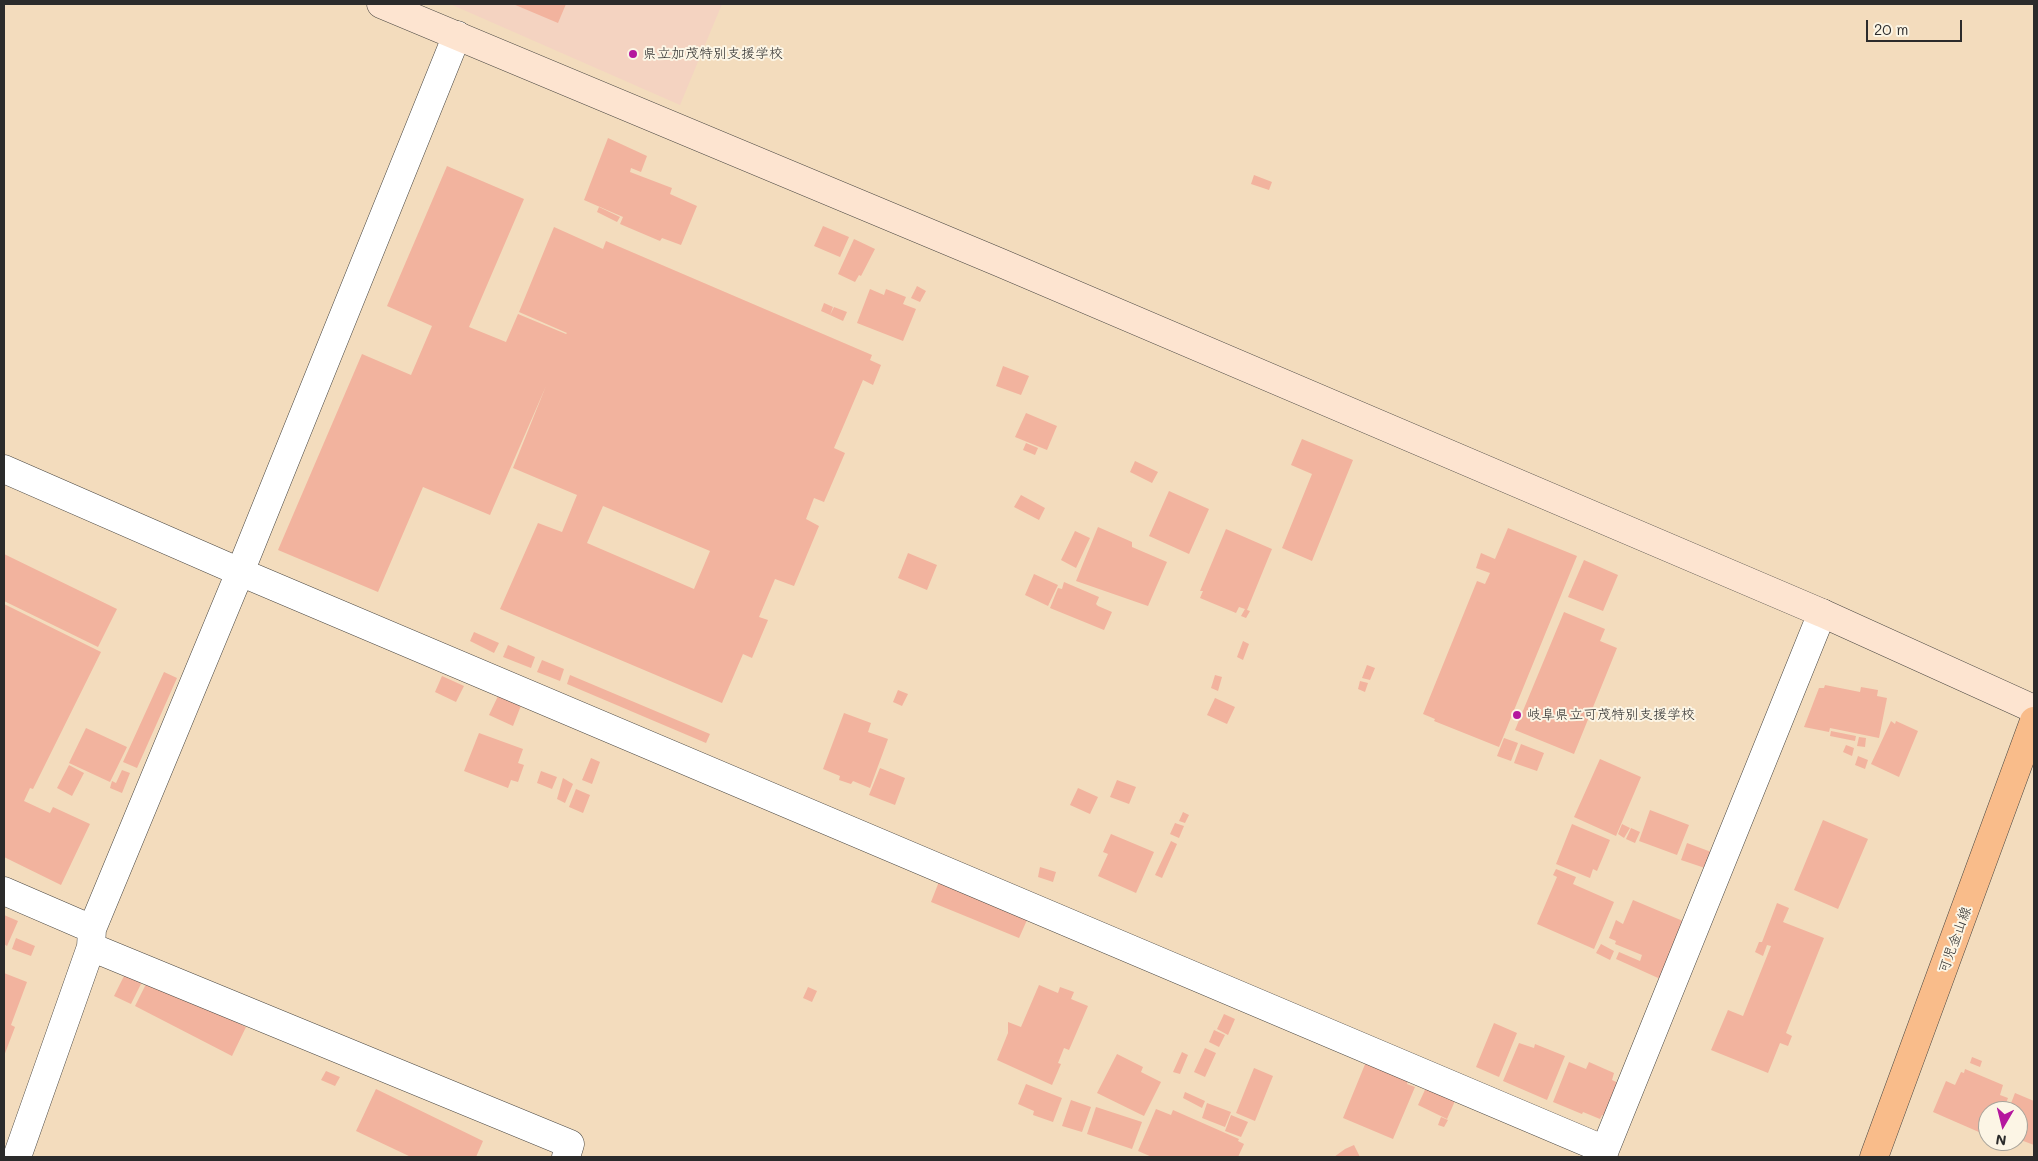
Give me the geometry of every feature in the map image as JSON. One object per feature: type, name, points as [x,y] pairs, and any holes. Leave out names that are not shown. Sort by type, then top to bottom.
[{"type":"main road","name":"可児金山線","points":[[1874,1157],[2034,722]]},
{"type":"street","points":[[381,4],[1019,270],[1822,613],[2034,709]]},
{"type":"street","points":[[17,1157],[91,938],[457,35]]},
{"type":"street","points":[[4,469],[240,572],[1604,1154],[1822,613]]},
{"type":"street","points":[[4,891],[91,938],[570,1144],[566,1157]]},
{"type":"shaded area","name":"県立加茂特別支援学校","points":[[450,4],[722,4],[680,105]]},
{"type":"building","points":[[513,4],[566,4],[558,23]]},
{"type":"building","points":[[608,138],[647,156],[641,172],[631,168],[630,172],[672,188],[670,194],[697,206],[681,245],[662,238],[660,241],[620,224],[623,217],[584,200]]},
{"type":"building","points":[[447,166],[524,199],[469,327],[506,342],[518,314],[567,333],[519,312],[554,227],[603,249],[606,241],[872,355],[870,360],[881,365],[873,385],[863,380],[834,448],[845,453],[824,502],[814,498],[806,519],[819,526],[794,586],[775,579],[759,617],[768,620],[752,658],[743,654],[722,703],[500,609],[538,523],[562,532],[577,495],[513,468],[546,386],[490,515],[423,487],[378,592],[278,550],[362,354],[411,375],[432,326],[387,306]],"holes":[[[603,506],[710,551],[694,589],[587,543]]]},
{"type":"building","points":[[1254,175],[1272,182],[1269,190],[1251,184]]},
{"type":"building","points":[[599,207],[620,217],[617,222],[597,212]]},
{"type":"building","points":[[823,226],[849,237],[840,257],[814,246]]},
{"type":"building","points":[[854,239],[875,249],[861,276],[859,275],[855,282],[838,274]]},
{"type":"building","points":[[917,286],[926,291],[920,302],[911,298]]},
{"type":"building","points":[[870,289],[884,295],[886,289],[906,297],[903,304],[916,309],[903,341],[857,323]]},
{"type":"building","points":[[824,303],[833,307],[830,315],[821,311]]},
{"type":"building","points":[[834,307],[847,312],[843,321],[830,315]]},
{"type":"building","points":[[1003,366],[1029,376],[1021,395],[996,386]]},
{"type":"building","points":[[1026,413],[1057,426],[1047,450],[1015,437]]},
{"type":"building","points":[[1302,439],[1353,460],[1312,561],[1282,548],[1312,474],[1291,465]]},
{"type":"building","points":[[1026,443],[1038,448],[1035,455],[1023,450]]},
{"type":"building","points":[[1135,461],[1158,472],[1152,483],[1130,472]]},
{"type":"building","points":[[1169,491],[1209,509],[1189,554],[1149,536]]},
{"type":"building","points":[[1021,495],[1045,508],[1039,520],[1014,507]]},
{"type":"building","points":[[1098,527],[1132,542],[1132,547],[1167,562],[1148,606],[1076,581]]},
{"type":"building","points":[[1508,528],[1577,556],[1499,747],[1434,721],[1435,719],[1423,714],[1477,581],[1485,584],[1490,573],[1476,568],[1481,553],[1495,559]]},
{"type":"building","points":[[1226,529],[1272,549],[1247,610],[1250,611],[1246,618],[1241,616],[1245,609],[1239,607],[1236,613],[1200,598],[1203,591],[1200,591]]},
{"type":"building","points":[[1075,531],[1090,538],[1076,568],[1061,560]]},
{"type":"building","points":[[908,553],[937,565],[927,590],[898,578]]},
{"type":"building","points":[[4,554],[117,609],[98,647],[4,601]]},
{"type":"building","points":[[1584,560],[1618,575],[1603,611],[1568,597]]},
{"type":"building","points":[[1034,574],[1058,585],[1048,606],[1025,595]]},
{"type":"building","points":[[1064,582],[1099,597],[1096,604],[1112,612],[1104,630],[1050,608],[1058,588],[1062,589]]},
{"type":"building","points":[[4,604],[101,652],[33,789],[30,788],[24,801],[50,813],[53,807],[90,824],[61,885],[4,857]]},
{"type":"building","points":[[1564,612],[1605,629],[1600,641],[1617,648],[1574,754],[1515,730]]},
{"type":"building","points":[[474,632],[499,643],[494,653],[470,641]]},
{"type":"building","points":[[1243,641],[1249,644],[1243,660],[1237,657]]},
{"type":"building","points":[[508,645],[535,657],[531,668],[503,657]]},
{"type":"building","points":[[542,660],[564,669],[560,681],[537,672]]},
{"type":"building","points":[[1367,665],[1375,668],[1370,680],[1362,678]]},
{"type":"building","points":[[164,672],[177,678],[137,768],[123,762]]},
{"type":"building","points":[[570,675],[710,734],[706,743],[567,684]]},
{"type":"building","points":[[1215,675],[1222,677],[1218,691],[1211,688]]},
{"type":"building","points":[[442,676],[464,686],[456,702],[435,692]]},
{"type":"building","points":[[1360,681],[1368,683],[1365,692],[1358,689]]},
{"type":"building","points":[[1825,685],[1860,692],[1861,687],[1878,690],[1877,696],[1887,698],[1879,738],[1830,728],[1829,732],[1804,727],[1819,688],[1824,688]]},
{"type":"building","points":[[898,690],[908,694],[902,706],[893,702]]},
{"type":"building","points":[[499,694],[522,703],[513,726],[489,715]]},
{"type":"building","points":[[1215,698],[1235,707],[1227,724],[1207,715]]},
{"type":"building","points":[[844,713],[871,723],[868,732],[888,739],[870,788],[853,781],[851,784],[839,780],[840,776],[823,769]]},
{"type":"building","points":[[1891,721],[1895,724],[1896,721],[1918,731],[1899,777],[1871,764]]},
{"type":"building","points":[[86,728],[127,747],[110,782],[69,763]]},
{"type":"building","points":[[1831,731],[1856,736],[1855,741],[1830,736]]},
{"type":"building","points":[[479,733],[523,749],[518,763],[524,765],[518,782],[511,780],[508,788],[464,771]]},
{"type":"building","points":[[1859,737],[1866,738],[1865,747],[1857,746]]},
{"type":"building","points":[[1504,738],[1518,743],[1511,761],[1497,756]]},
{"type":"building","points":[[1521,744],[1544,753],[1537,771],[1514,763]]},
{"type":"building","points":[[1846,745],[1854,748],[1852,756],[1843,752]]},
{"type":"building","points":[[1858,756],[1868,760],[1865,769],[1855,765]]},
{"type":"building","points":[[591,758],[600,762],[592,784],[582,780]]},
{"type":"building","points":[[1600,759],[1641,777],[1616,836],[1574,817]]},
{"type":"building","points":[[69,765],[84,773],[72,796],[57,788]]},
{"type":"building","points":[[880,768],[905,778],[895,805],[869,795]]},
{"type":"building","points":[[122,770],[130,773],[122,793],[110,788],[112,781],[116,783]]},
{"type":"building","points":[[541,771],[557,777],[552,789],[537,783]]},
{"type":"building","points":[[563,778],[573,784],[565,803],[557,799]]},
{"type":"building","points":[[1117,780],[1136,787],[1129,804],[1110,797]]},
{"type":"building","points":[[1078,788],[1098,797],[1090,814],[1070,805]]},
{"type":"building","points":[[576,789],[590,795],[583,813],[569,807]]},
{"type":"building","points":[[1650,810],[1689,825],[1677,855],[1639,841]]},
{"type":"building","points":[[1183,812],[1189,815],[1185,823],[1179,821]]},
{"type":"building","points":[[1823,820],[1868,839],[1838,909],[1794,890]]},
{"type":"building","points":[[1175,823],[1184,826],[1179,838],[1170,834]]},
{"type":"building","points":[[1572,824],[1610,840],[1597,871],[1593,869],[1590,878],[1556,864]]},
{"type":"building","points":[[1622,824],[1630,828],[1624,838],[1618,834]]},
{"type":"building","points":[[1631,828],[1640,832],[1635,843],[1626,839]]},
{"type":"building","points":[[1111,834],[1154,852],[1136,893],[1098,876],[1108,854],[1103,852]]},
{"type":"building","points":[[1171,841],[1177,844],[1162,878],[1155,875]]},
{"type":"building","points":[[1687,843],[1714,853],[1708,869],[1681,860]]},
{"type":"building","points":[[1040,867],[1056,872],[1053,882],[1038,877]]},
{"type":"building","points":[[1556,869],[1576,877],[1573,884],[1614,902],[1594,949],[1537,924],[1557,877],[1553,875]]},
{"type":"building","points":[[942,874],[1031,911],[1019,938],[931,902]]},
{"type":"building","points":[[1633,900],[1683,921],[1677,934],[1686,938],[1667,982],[1616,959],[1619,952],[1640,961],[1642,955],[1615,944],[1616,941],[1609,938],[1616,920],[1623,924]]},
{"type":"building","points":[[1777,903],[1789,908],[1783,922],[1824,938],[1786,1033],[1792,1036],[1788,1046],[1780,1043],[1768,1073],[1711,1050],[1728,1010],[1743,1016],[1771,946],[1767,945],[1763,956],[1755,952],[1759,942],[1762,942]]},
{"type":"building","points":[[4,915],[18,921],[7,946],[4,944]]},
{"type":"building","points":[[16,938],[35,946],[31,956],[12,949]]},
{"type":"building","points":[[1601,944],[1614,951],[1610,960],[1596,953]]},
{"type":"building","points":[[128,968],[145,976],[131,1004],[114,996]]},
{"type":"building","points":[[4,973],[27,982],[11,1025],[15,1027],[4,1056]]},
{"type":"building","points":[[148,980],[156,982],[246,1027],[232,1056],[135,1006]]},
{"type":"building","points":[[1039,985],[1058,993],[1060,987],[1074,992],[1071,999],[1088,1006],[1069,1050],[1064,1048],[1058,1063],[1061,1064],[1052,1085],[997,1060],[1008,1033],[1008,1022],[1021,1027]]},
{"type":"building","points":[[808,987],[817,991],[812,1002],[803,998]]},
{"type":"building","points":[[1224,1014],[1235,1019],[1228,1035],[1217,1029]]},
{"type":"building","points":[[1494,1023],[1517,1033],[1499,1077],[1476,1067]]},
{"type":"building","points":[[1214,1030],[1225,1035],[1219,1047],[1209,1042]]},
{"type":"building","points":[[1519,1043],[1534,1048],[1535,1044],[1565,1056],[1547,1100],[1503,1081]]},
{"type":"building","points":[[1205,1048],[1216,1053],[1205,1077],[1194,1072]]},
{"type":"building","points":[[1182,1052],[1188,1055],[1180,1074],[1173,1072]]},
{"type":"building","points":[[1117,1054],[1143,1067],[1141,1072],[1161,1082],[1144,1116],[1097,1093]]},
{"type":"building","points":[[1368,1057],[1410,1075],[1407,1084],[1415,1087],[1393,1139],[1343,1118]]},
{"type":"building","points":[[1972,1057],[1982,1061],[1980,1067],[1970,1063]]},
{"type":"building","points":[[1569,1062],[1586,1069],[1589,1062],[1614,1073],[1612,1080],[1625,1086],[1611,1119],[1602,1115],[1600,1119],[1583,1112],[1582,1114],[1553,1102]]},
{"type":"building","points":[[1254,1068],[1273,1076],[1255,1121],[1236,1113]]},
{"type":"building","points":[[1965,1069],[2003,1085],[2000,1095],[2008,1098],[2007,1101],[1978,1101],[1978,1132],[1933,1112],[1946,1081],[1955,1085],[1961,1072],[1964,1073]]},
{"type":"building","points":[[326,1071],[340,1077],[335,1086],[321,1080]]},
{"type":"building","points":[[1430,1079],[1459,1092],[1447,1119],[1418,1105]]},
{"type":"building","points":[[1026,1084],[1062,1098],[1053,1122],[1033,1115],[1034,1111],[1018,1104]]},
{"type":"building","points":[[376,1089],[483,1141],[476,1157],[411,1157],[356,1131]]},
{"type":"building","points":[[1185,1092],[1205,1101],[1202,1108],[1183,1098]]},
{"type":"building","points":[[2015,1093],[2034,1101],[2034,1145],[2028,1143],[2028,1101],[2012,1101]]},
{"type":"building","points":[[1071,1100],[1091,1107],[1082,1132],[1062,1126]]},
{"type":"building","points":[[1207,1103],[1231,1112],[1225,1127],[1202,1118]]},
{"type":"building","points":[[1096,1107],[1142,1122],[1132,1149],[1087,1134]]},
{"type":"building","points":[[1156,1109],[1171,1115],[1173,1110],[1239,1139],[1238,1141],[1244,1144],[1238,1157],[1152,1157],[1138,1151]]},
{"type":"building","points":[[1231,1115],[1248,1122],[1241,1137],[1225,1131]]},
{"type":"building","points":[[1441,1117],[1448,1120],[1444,1127],[1438,1125]]},
{"type":"building","points":[[1354,1145],[1360,1157],[1334,1157],[1345,1149]]},
{"type":"place","name":"県立加茂特別支援学校","points":[[633,54]]},
{"type":"place","name":"岐阜県立可茂特別支援学校","points":[[1517,715]]}]
